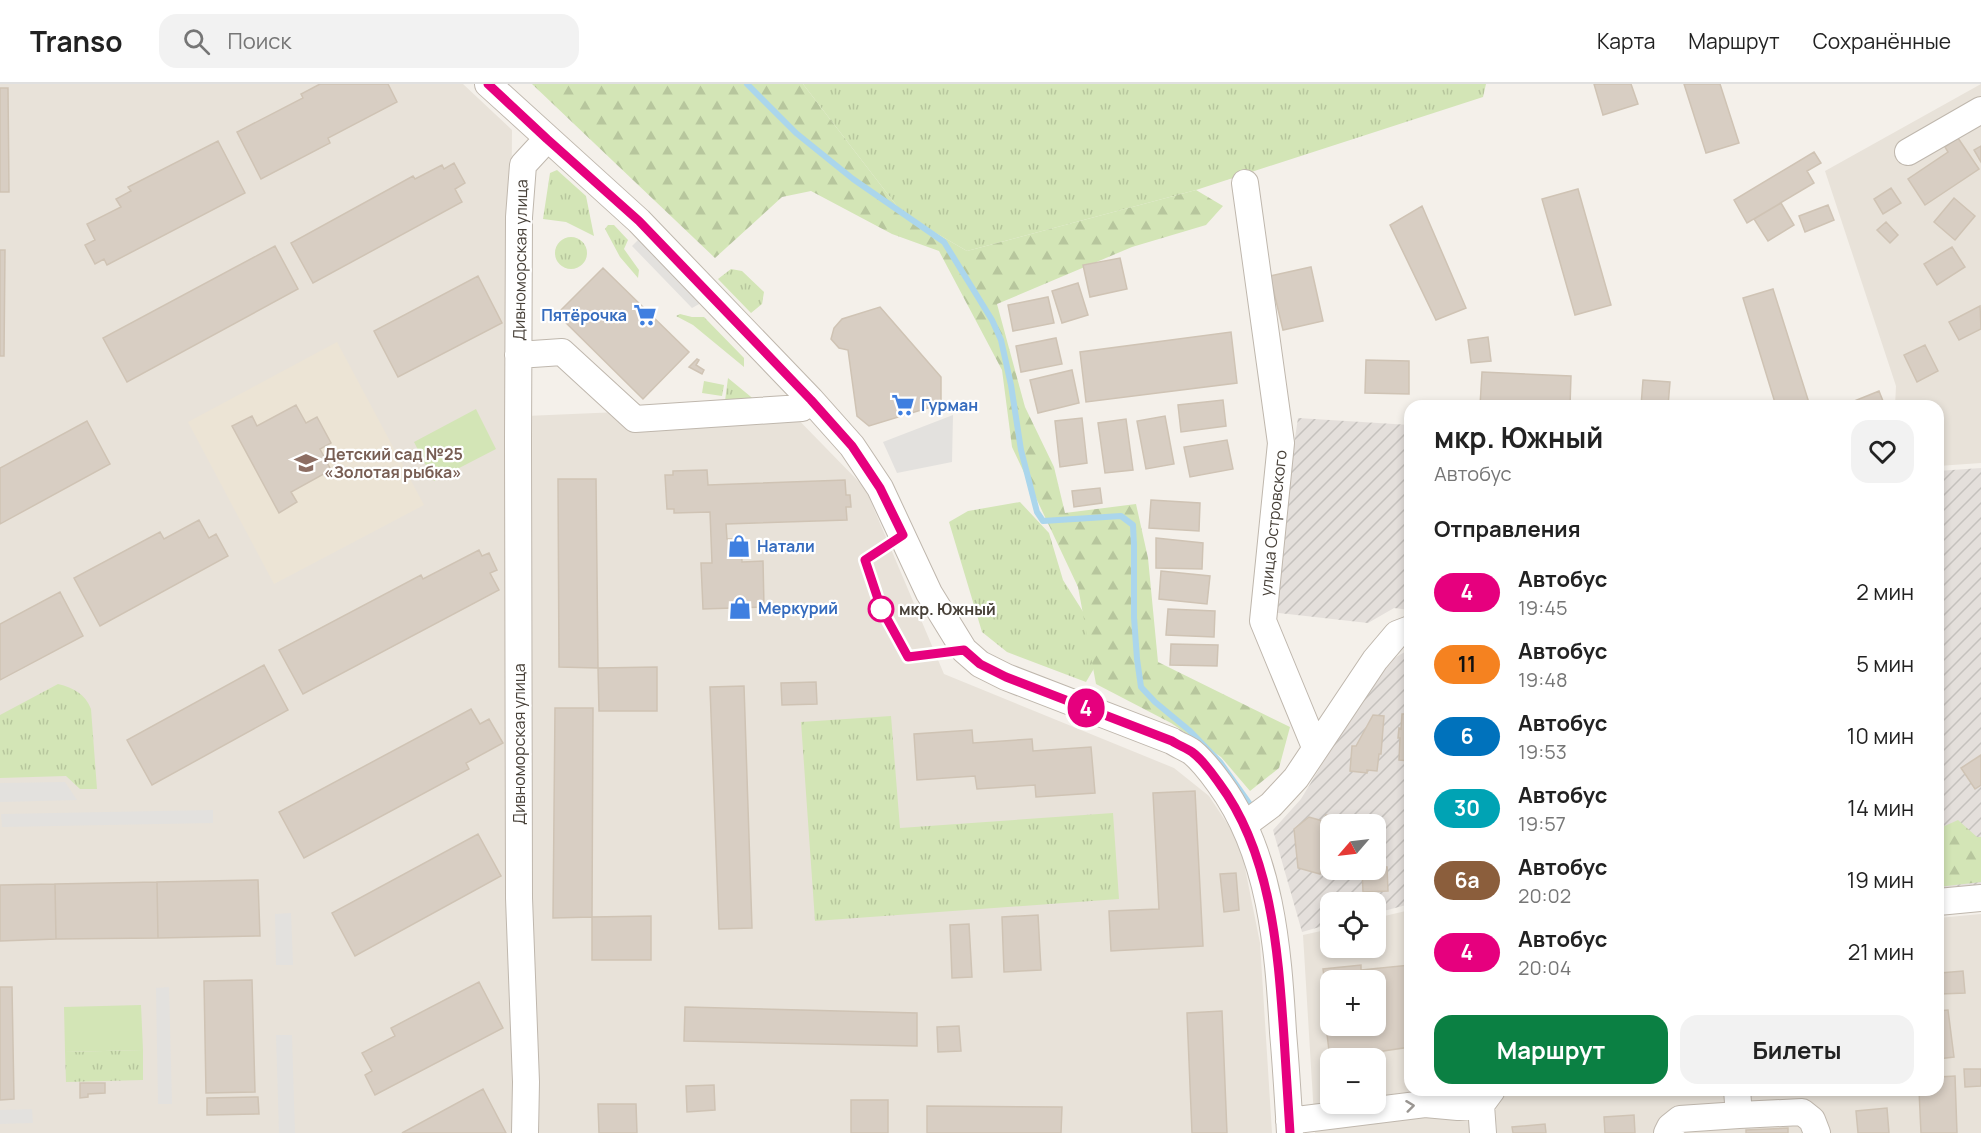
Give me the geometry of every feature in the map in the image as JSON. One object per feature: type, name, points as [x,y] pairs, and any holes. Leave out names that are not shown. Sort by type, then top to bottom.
[{"type":"street","points":[[488,84],[639,221],[811,400],[852,446],[880,488],[929,593],[964,650],[980,664],[1006,677],[1164,738],[1192,752],[1209,769],[1228,794],[1244,825],[1257,859],[1267,896],[1281,993],[1289,1127],[1425,1104],[1458,1107],[1486,1098],[1483,1133]]},
{"type":"street","points":[[1908,153],[1981,110]]},
{"type":"street","name":"Дивноморская улица","points":[[525,1133],[526,1082],[519,898],[519,217],[523,165],[547,139]]},
{"type":"street","name":"улица Островского","points":[[1245,183],[1281,443],[1263,621],[1315,747]]},
{"type":"street","name":"Дивноморская улица","points":[[518,355],[562,352],[635,419],[802,408],[811,400]]},
{"type":"street","points":[[1244,825],[1272,805],[1296,778],[1375,660],[1397,634],[1404,631]]},
{"type":"street","points":[[1944,901],[1981,898]]},
{"type":"street","points":[[1667,1133],[1670,1127],[1680,1119],[1738,1103],[1802,1112],[1812,1120],[1817,1133]]},
{"type":"shaded area","points":[[0,84],[463,84],[512,130],[509,551],[516,1133],[0,1133]]},
{"type":"shaded area","points":[[1981,84],[1981,463],[1944,466],[1944,400],[1895,400],[1896,386],[1825,171]]},
{"type":"shaded area","points":[[640,238],[701,303],[692,308],[632,246]]},
{"type":"shaded area","name":"Детский сад №25 «Золотая рыбка»","points":[[337,342],[424,505],[274,584],[188,422]]},
{"type":"shaded area","points":[[784,405],[865,488],[944,674],[1174,768],[1209,796],[1240,843],[1260,943],[1272,1133],[535,1133],[524,547],[526,416]]},
{"type":"shaded area","points":[[953,415],[952,462],[897,473],[883,442]]},
{"type":"shaded area","points":[[1298,418],[1404,425],[1404,609],[1394,608],[1368,623],[1269,612]]},
{"type":"shaded area","points":[[1981,468],[1981,888],[1944,891],[1944,471]]},
{"type":"shaded area","points":[[1404,652],[1404,906],[1386,910],[1386,892],[1320,892],[1320,927],[1302,932],[1273,830],[1301,799],[1382,665]]},
{"type":"shaded area","points":[[65,782],[77,800],[0,802],[0,783]]},
{"type":"shaded area","points":[[213,810],[213,823],[2,827],[1,814]]},
{"type":"shaded area","points":[[1404,911],[1404,1096],[1470,1096],[1473,1133],[1315,1133],[1303,935],[1320,931],[1320,958],[1386,958],[1386,916]]},
{"type":"shaded area","points":[[291,913],[293,965],[276,965],[275,914]]},
{"type":"shaded area","points":[[1981,914],[1981,1133],[1497,1133],[1495,1109],[1500,1096],[1944,1096],[1944,917]]},
{"type":"shaded area","points":[[169,987],[172,1104],[158,1104],[156,988]]},
{"type":"shaded area","points":[[276,1035],[292,1035],[295,1133],[279,1133]]},
{"type":"shaded area","points":[[32,1109],[33,1123],[0,1124],[0,1110]]},
{"type":"green space","points":[[532,84],[803,84],[903,214],[967,251],[1196,190],[1223,206],[1206,225],[1132,247],[997,304],[1025,407],[1054,467],[1065,513],[1136,504],[1148,558],[1158,662],[1290,727],[1279,768],[1250,791],[1221,757],[1171,723],[1096,684],[1078,587],[1012,447],[1002,370],[939,251],[892,234],[811,191],[782,197],[715,258]]},
{"type":"green space","points":[[803,84],[1486,84],[1483,97],[1196,190],[967,251],[903,214]]},
{"type":"green space","points":[[557,170],[586,196],[594,236],[566,222],[543,219],[550,173]]},
{"type":"green space","points":[[608,225],[614,225],[628,240],[624,249],[639,270],[638,278],[620,257],[605,229]]},
{"type":"green space","points":[[571,237],[583,241],[587,253],[583,265],[571,269],[559,265],[555,253],[559,241]]},
{"type":"green space","points":[[731,269],[742,271],[764,292],[762,304],[751,313],[718,279]]},
{"type":"green space","points":[[680,314],[704,317],[744,358],[744,367],[693,325],[676,316]]},
{"type":"green space","points":[[728,378],[756,401],[725,401]]},
{"type":"green space","points":[[704,381],[724,385],[722,396],[702,393]]},
{"type":"green space","points":[[476,409],[496,449],[434,481],[414,442]]},
{"type":"green space","points":[[1020,502],[1049,533],[1063,580],[1106,648],[1086,682],[1007,652],[982,632],[949,522],[968,511]]},
{"type":"green space","points":[[58,684],[78,692],[86,699],[91,709],[97,789],[80,789],[66,776],[0,778],[0,715]]},
{"type":"green space","points":[[891,716],[900,828],[1113,813],[1119,899],[815,921],[801,722]]},
{"type":"green space","points":[[1958,820],[1977,837],[1981,837],[1981,882],[1944,886],[1944,826]]},
{"type":"green space","points":[[141,1005],[143,1050],[65,1052],[64,1007]]},
{"type":"green space","points":[[143,1050],[143,1080],[66,1082],[65,1052]]},
{"type":"building","points":[[320,84],[388,84],[397,102],[328,138],[330,143],[261,179],[237,132],[303,98],[301,94]]},
{"type":"building","points":[[1594,84],[1631,84],[1638,104],[1603,115]]},
{"type":"building","points":[[1684,84],[1720,84],[1739,143],[1706,153]]},
{"type":"building","points":[[0,88],[8,88],[9,192],[0,192]]},
{"type":"building","points":[[1958,138],[1979,169],[1925,205],[1908,179],[1948,152],[1945,147]]},
{"type":"building","points":[[218,141],[245,193],[107,265],[104,259],[95,264],[85,245],[95,240],[87,224],[121,207],[116,199],[131,191],[128,187]]},
{"type":"building","points":[[1981,146],[1981,162],[1974,150]]},
{"type":"building","points":[[1814,152],[1821,163],[1807,171],[1814,183],[1747,223],[1734,200]]},
{"type":"building","points":[[454,163],[465,183],[455,189],[462,202],[313,283],[291,243],[413,176],[415,179],[442,165],[444,169]]},
{"type":"building","points":[[1891,188],[1901,203],[1883,214],[1874,199]]},
{"type":"building","points":[[1578,189],[1611,305],[1575,315],[1542,199]]},
{"type":"building","points":[[1954,198],[1975,216],[1955,240],[1934,222]]},
{"type":"building","points":[[1781,203],[1794,225],[1768,241],[1754,219]]},
{"type":"building","points":[[1828,205],[1834,220],[1805,232],[1799,216]]},
{"type":"building","points":[[1422,206],[1466,308],[1436,320],[1390,225]]},
{"type":"building","points":[[1886,222],[1898,235],[1890,243],[1877,230]]},
{"type":"building","points":[[275,246],[298,289],[127,382],[103,338]]},
{"type":"building","points":[[1952,247],[1965,267],[1937,285],[1924,264]]},
{"type":"building","points":[[0,250],[5,250],[4,356],[0,356]]},
{"type":"building","points":[[1120,258],[1127,289],[1090,297],[1083,265]]},
{"type":"building","points":[[1311,267],[1323,321],[1283,330],[1270,276]]},
{"type":"building","points":[[603,268],[689,352],[643,399],[557,314]]},
{"type":"building","points":[[478,276],[502,323],[398,377],[374,331]]},
{"type":"building","points":[[1078,283],[1088,315],[1062,323],[1052,291]]},
{"type":"building","points":[[1773,289],[1808,400],[1774,400],[1743,298]]},
{"type":"building","points":[[1048,297],[1054,323],[1013,331],[1008,305]]},
{"type":"building","points":[[1980,306],[1981,329],[1959,340],[1949,322]]},
{"type":"building","points":[[880,307],[941,377],[941,404],[869,426],[857,416],[848,350],[839,348],[831,339],[834,328],[842,319]]},
{"type":"building","points":[[1231,332],[1237,383],[1086,402],[1080,352]]},
{"type":"building","points":[[1488,337],[1491,361],[1471,363],[1468,340]]},
{"type":"building","points":[[1056,338],[1062,364],[1021,372],[1016,346]]},
{"type":"building","points":[[1925,345],[1938,371],[1917,382],[1904,355]]},
{"type":"building","points":[[697,359],[699,360],[696,365],[704,370],[702,374],[689,367]]},
{"type":"building","points":[[1366,360],[1409,361],[1409,394],[1365,393]]},
{"type":"building","points":[[1072,370],[1079,403],[1038,413],[1030,380]]},
{"type":"building","points":[[1482,372],[1571,376],[1570,400],[1480,400]]},
{"type":"building","points":[[1643,380],[1670,382],[1668,400],[1641,400]]},
{"type":"building","points":[[1879,391],[1883,400],[1857,400]]},
{"type":"building","points":[[1223,400],[1226,426],[1181,432],[1178,405]]},
{"type":"building","points":[[296,405],[306,423],[317,417],[331,443],[320,449],[331,470],[291,492],[297,502],[279,513],[232,426],[252,416],[257,426]]},
{"type":"building","points":[[1165,416],[1174,464],[1146,469],[1137,421]]},
{"type":"building","points":[[1082,418],[1087,463],[1060,467],[1055,421]]},
{"type":"building","points":[[1126,419],[1133,470],[1105,473],[1098,423]]},
{"type":"building","points":[[87,421],[110,464],[0,524],[0,468]]},
{"type":"building","points":[[1227,440],[1233,469],[1190,477],[1184,447]]},
{"type":"building","points":[[707,470],[708,485],[845,480],[846,495],[850,495],[851,507],[846,507],[847,520],[726,524],[727,539],[741,539],[742,562],[763,561],[764,607],[703,609],[701,563],[712,563],[710,512],[674,513],[674,509],[667,509],[665,475],[673,475],[673,471]]},
{"type":"building","points":[[558,479],[596,479],[598,668],[559,667]]},
{"type":"building","points":[[1100,488],[1102,503],[1074,507],[1072,491]]},
{"type":"building","points":[[1151,500],[1200,503],[1199,531],[1149,528]]},
{"type":"building","points":[[199,520],[209,538],[216,534],[228,556],[100,626],[74,578],[160,532],[164,539]]},
{"type":"building","points":[[1156,538],[1203,543],[1202,569],[1156,568]]},
{"type":"building","points":[[479,550],[482,556],[489,553],[497,570],[490,573],[499,590],[303,694],[279,650],[421,575],[423,579]]},
{"type":"building","points":[[1161,571],[1210,576],[1207,604],[1159,599]]},
{"type":"building","points":[[60,592],[83,636],[0,680],[0,624]]},
{"type":"building","points":[[1168,609],[1215,611],[1214,637],[1166,635]]},
{"type":"building","points":[[1171,644],[1218,645],[1217,666],[1170,665]]},
{"type":"building","points":[[264,665],[288,710],[152,785],[127,740]]},
{"type":"building","points":[[657,667],[657,711],[599,711],[598,668]]},
{"type":"building","points":[[816,682],[817,704],[782,705],[781,683]]},
{"type":"building","points":[[744,686],[752,928],[719,929],[710,687]]},
{"type":"building","points":[[555,708],[593,708],[592,917],[553,918]]},
{"type":"building","points":[[471,709],[480,724],[489,719],[503,743],[466,763],[469,769],[304,858],[279,812]]},
{"type":"building","points":[[1402,714],[1404,714],[1404,760],[1399,760],[1400,738],[1398,738],[1399,728],[1401,729]]},
{"type":"building","points":[[1373,715],[1384,716],[1381,754],[1379,754],[1377,771],[1367,770],[1367,773],[1350,771],[1352,746],[1356,746]]},
{"type":"building","points":[[972,730],[973,743],[1032,739],[1033,751],[1091,747],[1095,793],[1036,797],[1035,785],[977,789],[975,776],[917,780],[914,734]]},
{"type":"building","points":[[1981,755],[1981,785],[1975,789],[1961,768]]},
{"type":"building","points":[[1195,791],[1203,946],[1111,951],[1109,911],[1159,909],[1153,793]]},
{"type":"building","points":[[1309,817],[1320,820],[1320,874],[1298,868],[1294,829]]},
{"type":"building","points":[[478,834],[501,876],[355,956],[332,913]]},
{"type":"building","points":[[1387,867],[1388,891],[1363,892],[1362,880],[1386,880]]},
{"type":"building","points":[[1236,873],[1239,910],[1224,912],[1220,874]]},
{"type":"building","points":[[258,880],[260,936],[158,938],[157,882]]},
{"type":"building","points":[[157,882],[158,938],[56,939],[55,884]]},
{"type":"building","points":[[55,884],[56,939],[0,941],[0,885]]},
{"type":"building","points":[[1038,915],[1041,970],[1004,972],[1002,917]]},
{"type":"building","points":[[651,916],[651,960],[592,960],[592,917]]},
{"type":"building","points":[[969,924],[972,977],[952,978],[950,925]]},
{"type":"building","points":[[1361,965],[1361,970],[1323,969]]},
{"type":"building","points":[[1404,966],[1404,1048],[1386,1051],[1386,1048],[1329,1048],[1327,1036],[1386,1036],[1386,970],[1361,970]]},
{"type":"building","points":[[1963,971],[1965,993],[1944,994],[1944,973]]},
{"type":"building","points":[[252,980],[255,1092],[206,1093],[204,981]]},
{"type":"building","points":[[479,982],[503,1028],[375,1095],[365,1075],[372,1071],[362,1053],[395,1036],[391,1028]]},
{"type":"building","points":[[0,987],[12,987],[14,1099],[0,1100]]},
{"type":"building","points":[[685,1007],[917,1013],[917,1046],[684,1041]]},
{"type":"building","points":[[1944,1010],[1948,1010],[1954,1057],[1944,1058]]},
{"type":"building","points":[[1222,1011],[1227,1133],[1192,1133],[1187,1013]]},
{"type":"building","points":[[959,1026],[961,1051],[938,1052],[937,1027]]},
{"type":"building","points":[[1964,1069],[1981,1069],[1981,1086],[1965,1087]]},
{"type":"building","points":[[1955,1076],[1957,1133],[1921,1133],[1919,1096],[1944,1096],[1944,1077]]},
{"type":"building","points":[[80,1083],[105,1083],[105,1093],[88,1094],[88,1097],[80,1098]]},
{"type":"building","points":[[714,1085],[715,1110],[687,1112],[686,1086]]},
{"type":"building","points":[[483,1089],[506,1133],[402,1133]]},
{"type":"building","points":[[258,1097],[259,1114],[207,1115],[207,1098]]},
{"type":"building","points":[[851,1100],[888,1100],[888,1133],[851,1133]]},
{"type":"building","points":[[598,1104],[636,1104],[637,1133],[599,1133]]},
{"type":"building","points":[[927,1106],[1062,1107],[1061,1133],[927,1133]]},
{"type":"building","points":[[1887,1108],[1889,1133],[1858,1133],[1856,1111]]},
{"type":"building","points":[[1634,1115],[1635,1133],[1605,1133],[1604,1117]]},
{"type":"building","points":[[1545,1124],[1546,1133],[1513,1133],[1512,1127]]},
{"type":"building","points":[[1788,1128],[1788,1133],[1746,1133],[1746,1130]]},
{"type":"waterway","points":[[747,84],[796,133],[853,179],[944,242],[992,320],[1001,340],[1021,450],[1037,512],[1043,521],[1121,516],[1133,525],[1134,617],[1141,687],[1155,702],[1190,731],[1220,762],[1249,803]]},
{"type":"bus line","name":"4","points":[[488,84],[639,221],[811,400],[852,446],[880,488],[903,535],[865,560],[881,608],[908,657],[964,650],[980,664],[1006,677],[1172,741],[1192,752],[1209,769],[1228,794],[1244,825],[1257,859],[1267,896],[1279,977],[1290,1133]]},
{"type":"place","name":"Пятёрочка","points":[[645,315]]},
{"type":"place","name":"Гурман","points":[[903,405]]},
{"type":"place","name":"Детский сад №25 «Золотая рыбка»","points":[[306,463]]},
{"type":"place","name":"Натали","points":[[739,546]]},
{"type":"place","name":"Меркурий","points":[[740,608]]},
{"type":"place","name":"мкр. Южный","points":[[881,609]]}]
